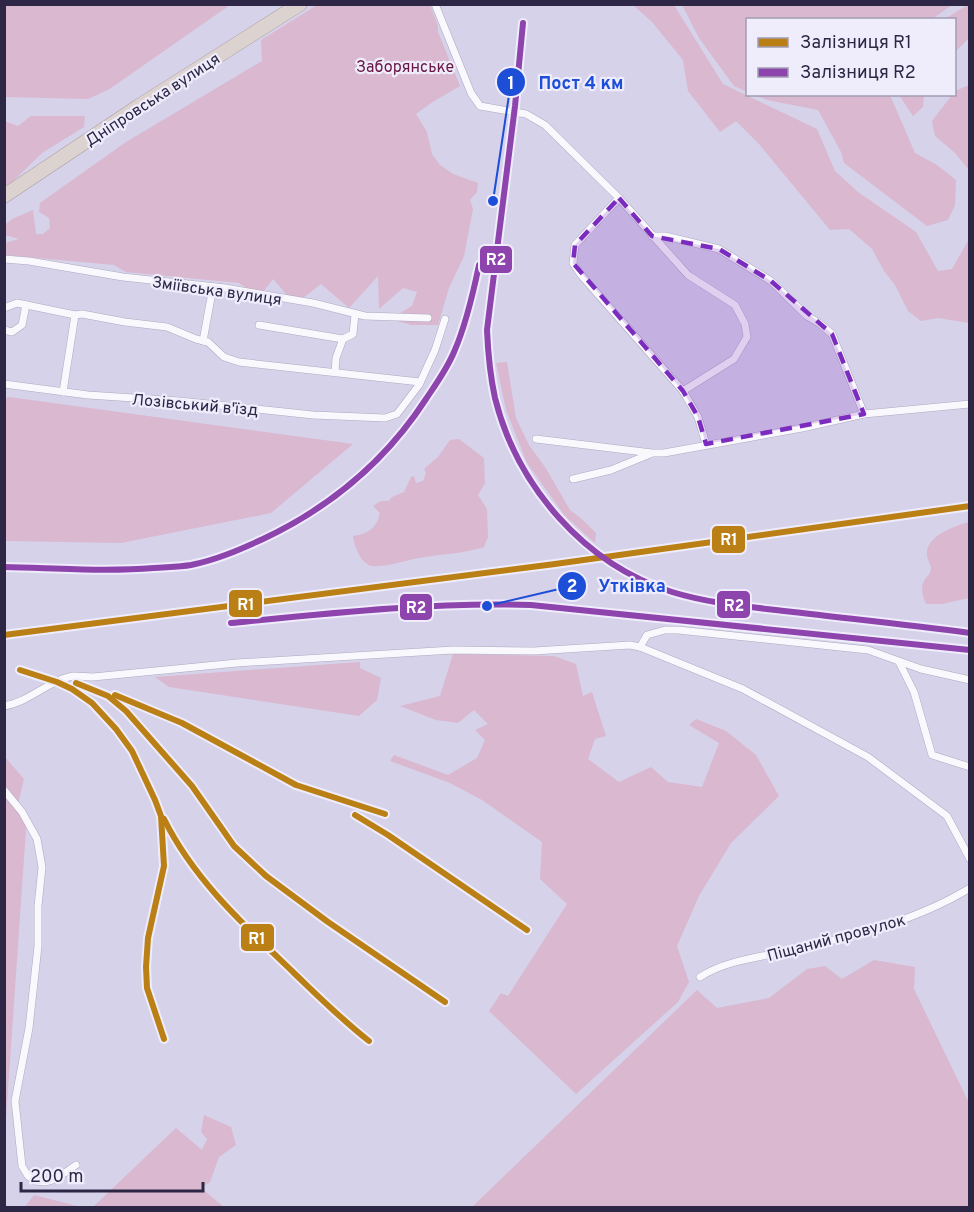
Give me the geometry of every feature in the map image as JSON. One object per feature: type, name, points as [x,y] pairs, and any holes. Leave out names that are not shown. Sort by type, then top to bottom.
[{"type":"highway","name":"Дніпровська вулиця","points":[[4,196],[139,106],[300,4]]},
{"type":"street","points":[[435,4],[476,101],[485,107],[534,117],[545,125],[619,198],[688,275],[735,305],[745,324],[747,337],[734,359],[683,391]]},
{"type":"street","points":[[619,198],[575,245],[573,263],[683,391],[698,417],[706,444]]},
{"type":"street","points":[[652,236],[665,236],[719,249],[771,281],[807,316],[819,322],[832,334],[864,414]]},
{"type":"street","name":"Зміївська вулиця","points":[[4,259],[213,287],[313,303],[355,314],[428,318]]},
{"type":"street","points":[[203,341],[213,287]]},
{"type":"street","points":[[4,309],[17,303],[75,315],[82,314],[167,327],[208,342],[224,357],[232,360],[420,382],[435,350],[445,320]]},
{"type":"street","points":[[4,330],[12,332],[22,325],[26,305]]},
{"type":"street","points":[[259,325],[343,339],[353,334],[355,314]]},
{"type":"street","points":[[63,392],[75,315]]},
{"type":"street","points":[[335,372],[336,358],[343,339]]},
{"type":"street","name":"Лозівський в'їзд","points":[[4,384],[63,392],[313,415],[385,418],[397,414],[420,382]]},
{"type":"street","points":[[536,439],[664,453],[802,428],[864,414],[969,404]]},
{"type":"street","points":[[573,479],[611,470],[652,453]]},
{"type":"street","points":[[640,647],[647,635],[665,630],[678,630],[868,650],[921,669],[969,680]]},
{"type":"street","points":[[4,706],[12,705],[73,676],[93,677],[237,663],[453,650],[534,651],[630,645],[743,689],[868,757],[947,816],[969,859]]},
{"type":"street","points":[[899,662],[914,692],[932,754],[969,767]]},
{"type":"street","points":[[4,790],[22,812],[37,839],[42,867],[38,906],[38,946],[30,1017],[15,1101],[22,1166],[28,1176],[35,1181],[46,1182],[56,1179],[76,1165]]},
{"type":"street","name":"Піщаний провулок","points":[[700,977],[714,968],[801,948],[901,921],[947,902],[969,888]]},
{"type":"highlighted area","points":[[619,198],[652,236],[719,249],[771,281],[832,334],[864,414],[706,444],[698,417],[683,391],[573,263],[575,245]]},
{"type":"green space","points":[[5,4],[230,5],[108,90],[88,99],[5,97]]},
{"type":"green space","points":[[969,4],[969,38],[956,51],[956,18],[947,18]]},
{"type":"green space","name":"Заборянське","points":[[317,5],[430,5],[438,26],[438,32],[460,86],[416,114],[427,132],[432,154],[440,165],[453,174],[478,183],[477,192],[470,200],[473,209],[464,256],[449,288],[438,325],[411,325],[390,319],[412,306],[417,292],[403,288],[379,309],[378,276],[349,308],[321,284],[295,304],[273,279],[259,297],[239,283],[126,272],[114,265],[5,255],[5,243],[19,239],[5,235],[5,225],[12,219],[33,210],[36,234],[43,234],[50,228],[49,218],[39,212],[40,203],[126,142],[262,61],[261,40]]},
{"type":"green space","points":[[633,5],[674,5],[723,84],[817,129],[835,171],[858,192],[916,232],[938,271],[952,269],[969,239],[969,323],[938,318],[921,321],[908,311],[895,285],[872,249],[849,229],[830,230],[759,144],[736,121],[720,132],[688,91],[683,60],[652,22]]},
{"type":"green space","points":[[682,5],[952,5],[933,18],[746,18],[746,92],[734,86],[699,38]]},
{"type":"green space","points":[[969,85],[969,170],[955,153],[935,136],[932,121],[951,96],[956,96],[956,91]]},
{"type":"green space","points":[[757,96],[890,96],[915,153],[937,165],[956,180],[955,205],[948,220],[927,226],[844,163],[841,152],[818,110]]},
{"type":"green space","points":[[900,96],[924,96],[923,107],[913,116]]},
{"type":"green space","points":[[31,116],[85,116],[84,127],[42,153],[5,189],[4,121],[18,126]]},
{"type":"green space","points":[[507,362],[516,418],[529,445],[570,510],[596,533],[595,543],[565,516],[527,463],[506,410],[496,363]]},
{"type":"green space","points":[[9,397],[353,444],[271,513],[121,543],[5,541],[4,399]]},
{"type":"green space","points":[[459,439],[484,458],[485,483],[478,495],[487,509],[488,537],[484,547],[382,566],[368,565],[359,554],[353,536],[367,532],[377,523],[380,513],[373,506],[381,501],[389,501],[392,497],[404,492],[411,477],[414,476],[416,483],[423,481],[426,473],[424,469],[438,457],[450,440]]},
{"type":"green space","points":[[969,522],[969,598],[942,604],[926,604],[922,587],[931,569],[927,555],[931,542],[942,533]]},
{"type":"green space","points":[[453,654],[554,656],[576,664],[583,696],[592,692],[606,736],[595,739],[588,759],[619,782],[651,767],[668,782],[702,787],[719,743],[689,725],[696,719],[726,731],[756,755],[779,796],[731,843],[699,896],[677,946],[689,982],[678,1002],[576,1094],[489,1011],[501,993],[508,996],[567,904],[540,879],[542,842],[482,800],[450,783],[390,761],[394,755],[448,775],[477,758],[485,740],[475,730],[488,724],[474,710],[458,723],[436,720],[400,706],[440,696]]},
{"type":"green space","points":[[360,662],[360,668],[381,678],[377,700],[359,716],[169,687],[155,677]]},
{"type":"green space","points":[[5,757],[24,779],[18,804],[27,815],[5,1133]]},
{"type":"green space","points":[[874,960],[915,967],[914,989],[969,1103],[969,1207],[472,1207],[697,990],[717,1008],[769,998],[807,969],[825,966],[842,979]]},
{"type":"green space","points":[[204,1115],[231,1127],[236,1145],[219,1157],[210,1182],[201,1188],[224,1207],[93,1207],[176,1128],[202,1150],[207,1139],[201,1132]]},
{"type":"green space","points":[[34,1195],[81,1207],[25,1207]]},
{"type":"rail line","name":"R2","points":[[523,23],[487,330],[495,398],[505,430],[537,491],[583,542],[610,562],[640,579],[672,592],[732,605],[970,633]]},
{"type":"rail line","name":"R2","points":[[4,567],[116,570],[191,565],[245,547],[311,512],[355,481],[374,463],[393,443],[426,399],[448,364],[458,342],[469,309],[479,265]]},
{"type":"rail line","name":"R1","points":[[4,635],[555,564],[970,506]]},
{"type":"rail line","name":"R2","points":[[231,623],[418,607],[531,605],[970,650]]},
{"type":"rail line","name":"R1","points":[[20,670],[57,682],[92,703],[132,751],[155,800],[161,816],[164,866],[148,938],[146,967],[147,988],[164,1039]]},
{"type":"rail line","name":"R1","points":[[76,683],[108,696],[126,711],[192,786],[234,846],[266,876],[328,922],[445,1002]]},
{"type":"rail line","name":"R1","points":[[115,695],[182,723],[296,785],[385,814]]},
{"type":"rail line","name":"R1","points":[[355,815],[527,930]]},
{"type":"rail line","name":"R1","points":[[164,819],[190,862],[222,901],[321,999],[369,1041]]},
{"type":"place","name":"Пост 4 км","points":[[493,201]]},
{"type":"place","name":"Уткiвка","points":[[487,606]]}]
